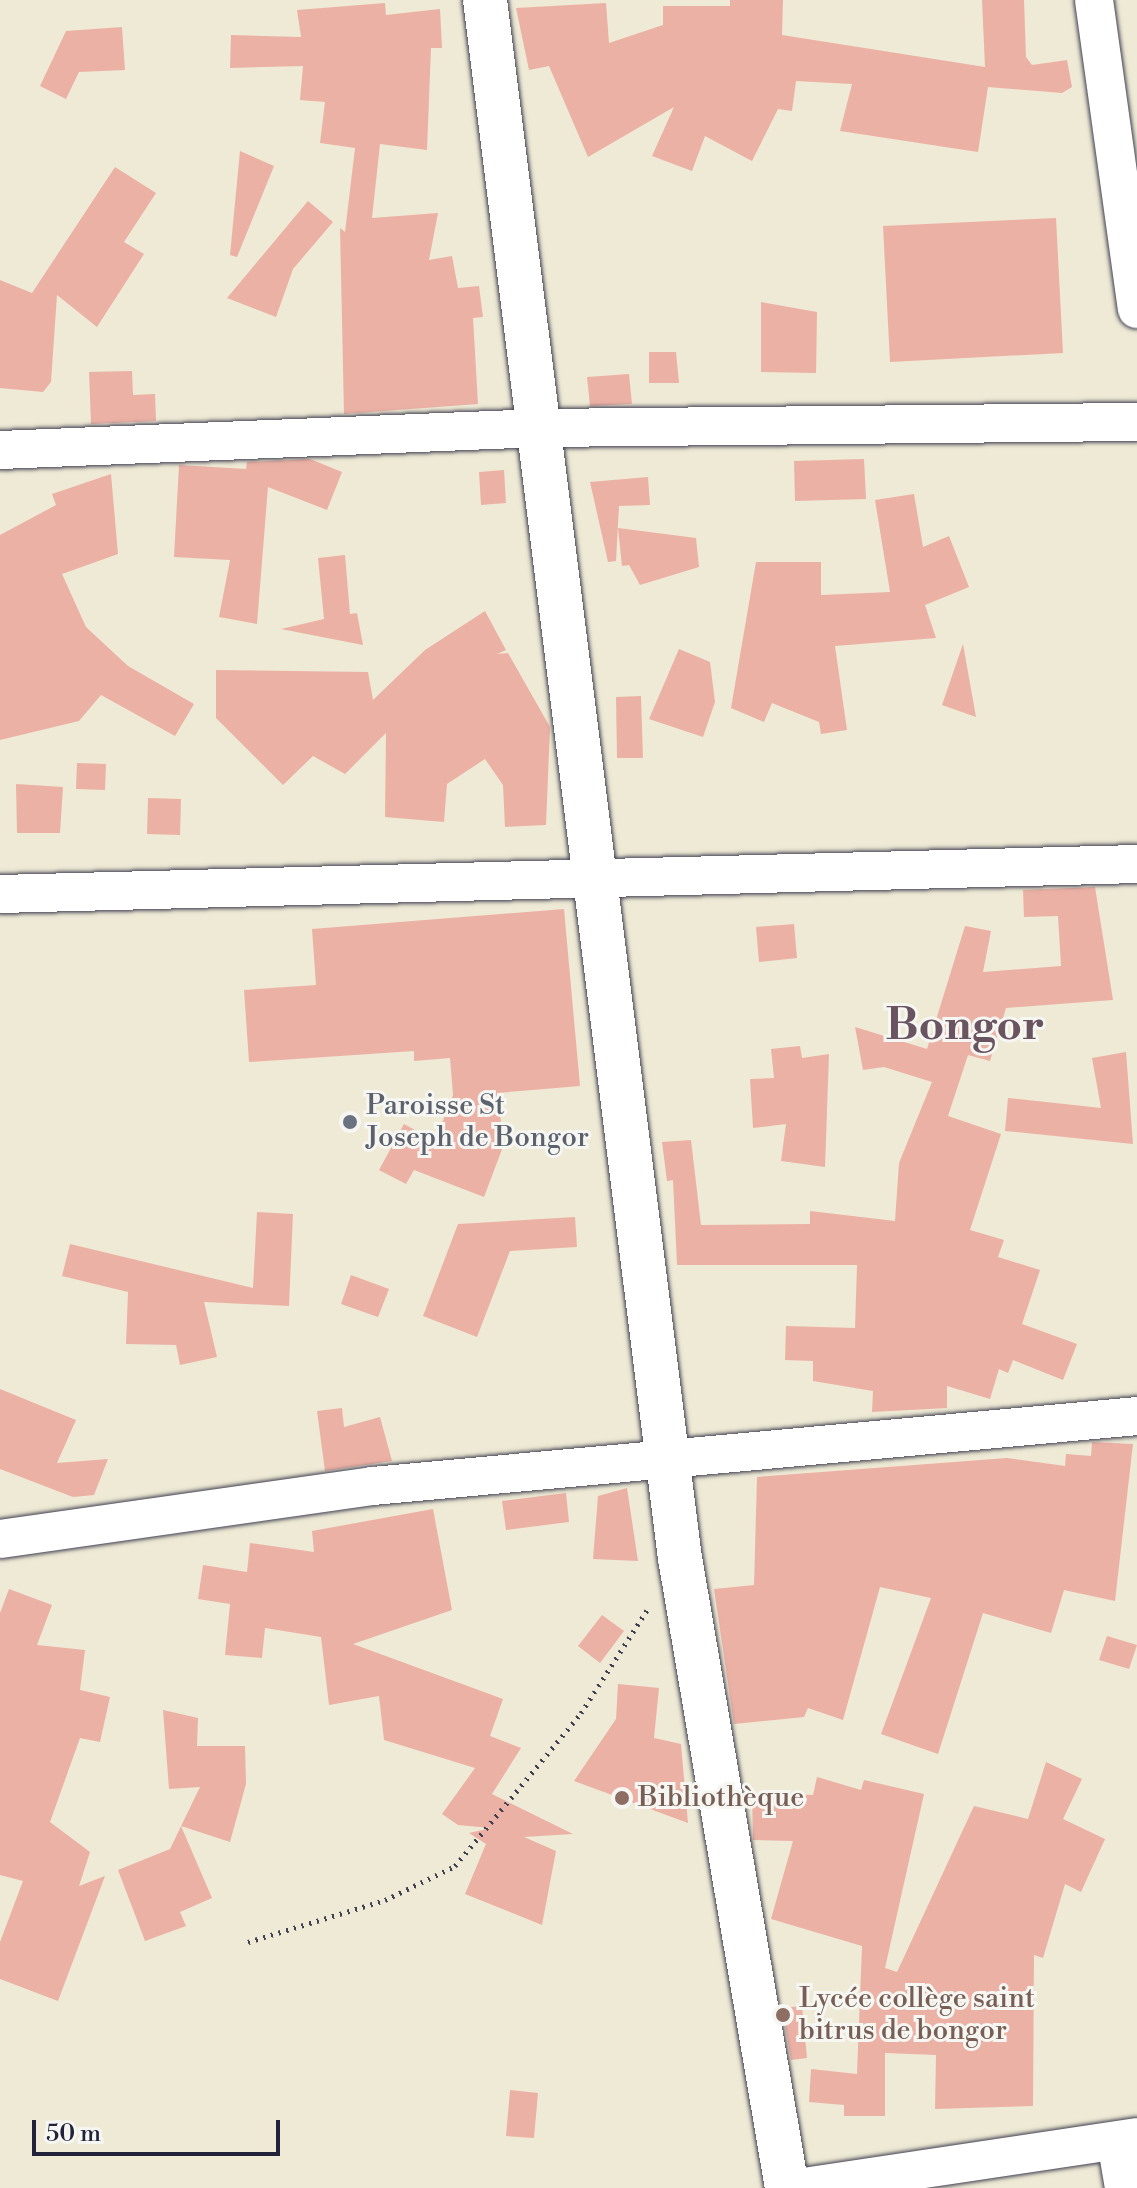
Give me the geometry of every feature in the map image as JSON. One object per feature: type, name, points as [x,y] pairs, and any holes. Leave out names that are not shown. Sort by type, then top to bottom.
[{"type":"street","points":[[485,0],[540,428],[589,876],[670,1457],[680,1558],[787,2188]]},
{"type":"street","points":[[1094,0],[1137,309]]},
{"type":"street","points":[[0,450],[540,428],[1137,422]]},
{"type":"street","points":[[0,894],[589,876],[1137,864]]},
{"type":"street","points":[[0,1539],[373,1486],[1137,1416]]},
{"type":"street","points":[[797,2188],[1126,2139],[1124,2188]]},
{"type":"path","points":[[248,1942],[385,1900],[455,1866],[581,1713],[680,1558]]},
{"type":"building","points":[[730,0],[783,0],[782,35],[985,67],[982,0],[1024,0],[1026,57],[1032,65],[1067,60],[1072,87],[1062,93],[988,87],[978,152],[840,131],[852,84],[796,81],[792,111],[778,109],[752,161],[705,136],[692,171],[652,156],[674,107],[588,157],[549,66],[529,70],[516,8],[606,3],[609,43],[663,25],[663,6],[730,6]]},
{"type":"building","points":[[385,3],[386,15],[440,9],[442,48],[431,48],[427,150],[380,144],[372,218],[438,213],[429,260],[452,256],[458,288],[479,286],[483,317],[473,318],[478,404],[344,414],[340,228],[345,232],[355,148],[320,143],[325,102],[300,100],[303,66],[230,68],[231,35],[301,37],[297,10]]},
{"type":"building","points":[[122,27],[125,70],[79,72],[66,99],[40,86],[66,31]]},
{"type":"building","points":[[240,151],[274,166],[237,257],[230,255]]},
{"type":"building","points":[[115,167],[156,193],[124,242],[144,254],[97,327],[57,295],[51,382],[43,392],[0,388],[0,280],[32,293]]},
{"type":"building","points":[[308,201],[333,222],[293,269],[276,317],[227,298]]},
{"type":"building","points":[[1056,218],[1063,353],[890,362],[883,226]]},
{"type":"building","points":[[761,302],[817,312],[816,373],[761,372]]},
{"type":"building","points":[[649,352],[676,352],[679,383],[649,383]]},
{"type":"building","points":[[132,371],[133,395],[155,394],[156,421],[91,424],[89,372]]},
{"type":"building","points":[[629,374],[632,404],[590,406],[587,377]]},
{"type":"building","points":[[310,459],[342,472],[327,510],[268,487],[257,624],[219,617],[230,560],[174,557],[179,465],[246,469],[247,462]]},
{"type":"building","points":[[864,459],[866,499],[795,501],[794,461]]},
{"type":"building","points":[[504,470],[506,503],[481,505],[479,472]]},
{"type":"building","points":[[111,474],[118,554],[62,574],[86,627],[128,666],[194,704],[175,736],[101,695],[79,721],[0,740],[0,535],[56,505],[52,494]]},
{"type":"building","points":[[648,477],[650,505],[619,506],[616,561],[608,562],[590,482]]},
{"type":"building","points":[[914,494],[923,547],[949,536],[969,587],[925,605],[936,638],[835,646],[847,730],[821,734],[819,722],[772,703],[764,722],[731,708],[756,562],[821,562],[821,595],[890,592],[875,500]]},
{"type":"building","points":[[618,528],[696,538],[699,567],[640,585],[629,565],[622,566]]},
{"type":"building","points":[[345,555],[350,614],[357,613],[363,645],[281,629],[324,619],[318,558]]},
{"type":"building","points":[[485,611],[506,650],[497,654],[508,653],[550,727],[546,825],[505,827],[503,785],[485,759],[447,784],[444,822],[385,817],[386,733],[345,774],[313,756],[283,785],[216,718],[216,670],[368,672],[373,700],[425,650]]},
{"type":"building","points":[[963,644],[976,717],[942,705]]},
{"type":"building","points":[[679,649],[710,662],[715,702],[703,737],[649,719]]},
{"type":"building","points":[[641,696],[643,758],[617,758],[616,697]]},
{"type":"building","points":[[77,763],[106,764],[105,790],[76,789]]},
{"type":"building","points":[[16,784],[63,787],[60,833],[17,833]]},
{"type":"building","points":[[148,798],[181,799],[180,835],[147,834]]},
{"type":"building","points":[[1095,887],[1113,1000],[1006,1008],[990,1061],[968,1055],[948,1116],[1001,1134],[970,1230],[1004,1240],[998,1257],[1040,1270],[1022,1324],[1077,1344],[1063,1380],[1013,1360],[1008,1373],[999,1369],[990,1399],[947,1386],[947,1408],[872,1412],[873,1391],[813,1381],[813,1361],[785,1360],[786,1326],[855,1328],[857,1265],[677,1265],[673,1180],[667,1181],[662,1142],[691,1140],[701,1225],[810,1224],[810,1211],[895,1221],[899,1163],[932,1082],[884,1067],[863,1070],[855,1027],[927,1049],[965,926],[991,931],[983,972],[1061,966],[1058,916],[1024,917],[1023,890]]},
{"type":"building","points":[[564,909],[580,1086],[497,1093],[504,1144],[484,1197],[414,1170],[406,1184],[379,1170],[404,1124],[435,1141],[453,1095],[450,1058],[414,1061],[414,1051],[249,1062],[244,990],[316,985],[312,929]]},
{"type":"building","points":[[794,924],[797,958],[759,962],[756,927]]},
{"type":"building","points":[[800,1046],[802,1058],[829,1054],[825,1167],[781,1161],[786,1124],[753,1128],[750,1079],[774,1078],[771,1049]]},
{"type":"building","points":[[1126,1052],[1133,1144],[1005,1131],[1008,1098],[1101,1108],[1092,1058]]},
{"type":"building","points":[[257,1212],[293,1214],[289,1306],[204,1302],[217,1357],[180,1365],[176,1345],[126,1344],[128,1292],[62,1276],[70,1244],[253,1288]]},
{"type":"building","points":[[575,1217],[577,1247],[510,1251],[477,1337],[423,1316],[458,1224]]},
{"type":"building","points":[[351,1275],[389,1289],[378,1317],[341,1304]]},
{"type":"building","points":[[0,1389],[76,1420],[57,1463],[108,1459],[94,1495],[73,1497],[0,1469]]},
{"type":"building","points":[[342,1408],[344,1427],[380,1417],[392,1461],[325,1471],[317,1411]]},
{"type":"building","points":[[1092,1442],[1133,1444],[1115,1601],[1064,1590],[1051,1633],[983,1613],[938,1754],[881,1734],[931,1598],[880,1587],[843,1720],[808,1708],[804,1717],[734,1724],[714,1589],[754,1585],[757,1477],[1007,1458],[1065,1466],[1066,1454],[1091,1456]]},
{"type":"building","points":[[627,1488],[638,1561],[593,1559],[598,1496]]},
{"type":"building","points":[[566,1493],[569,1522],[506,1530],[502,1501]]},
{"type":"building","points":[[433,1509],[452,1610],[353,1644],[503,1699],[490,1736],[521,1748],[492,1794],[573,1834],[524,1837],[556,1851],[542,1925],[465,1894],[486,1844],[469,1833],[491,1828],[458,1825],[442,1814],[475,1768],[384,1740],[379,1696],[329,1705],[321,1637],[265,1628],[262,1658],[225,1655],[230,1604],[198,1599],[203,1565],[247,1572],[250,1543],[314,1552],[312,1531]]},
{"type":"building","points":[[9,1589],[52,1605],[37,1645],[85,1650],[80,1690],[110,1697],[100,1742],[80,1738],[50,1822],[90,1852],[79,1886],[105,1876],[58,2001],[0,1979],[0,1942],[23,1881],[0,1875],[0,1613]]},
{"type":"building","points":[[602,1615],[624,1631],[600,1663],[578,1646]]},
{"type":"building","points":[[1107,1636],[1137,1645],[1129,1669],[1099,1660]]},
{"type":"building","points":[[618,1684],[659,1688],[654,1738],[681,1744],[688,1823],[574,1781],[616,1719]]},
{"type":"building","points":[[163,1710],[198,1718],[197,1746],[245,1746],[246,1784],[230,1842],[181,1826],[200,1787],[169,1789]]},
{"type":"building","points":[[1046,1762],[1082,1779],[1063,1819],[1105,1839],[1081,1892],[1065,1884],[1043,1958],[1034,1955],[1033,2106],[935,2109],[936,2055],[885,2053],[885,2116],[844,2116],[844,2105],[809,2102],[811,2069],[857,2074],[862,1946],[771,1919],[793,1841],[753,1840],[752,1793],[813,1795],[817,1777],[861,1790],[864,1780],[924,1794],[885,1968],[897,1972],[974,1806],[1028,1819]]},
{"type":"building","points":[[181,1826],[212,1898],[180,1912],[186,1926],[145,1941],[118,1870],[170,1849]]},
{"type":"building","points":[[802,2006],[807,2058],[791,2060],[782,2008]]},
{"type":"building","points":[[510,2090],[538,2093],[534,2138],[506,2136]]},
{"type":"place","name":"Paroisse St Joseph de Bongor","points":[[350,1122]]},
{"type":"place","name":"Bibliothèque","points":[[622,1798]]},
{"type":"place","name":"Lycée collège saint bitrus de bongor","points":[[783,2015]]},
{"type":"district","name":"Bongor","points":[[965,1026]]}]
